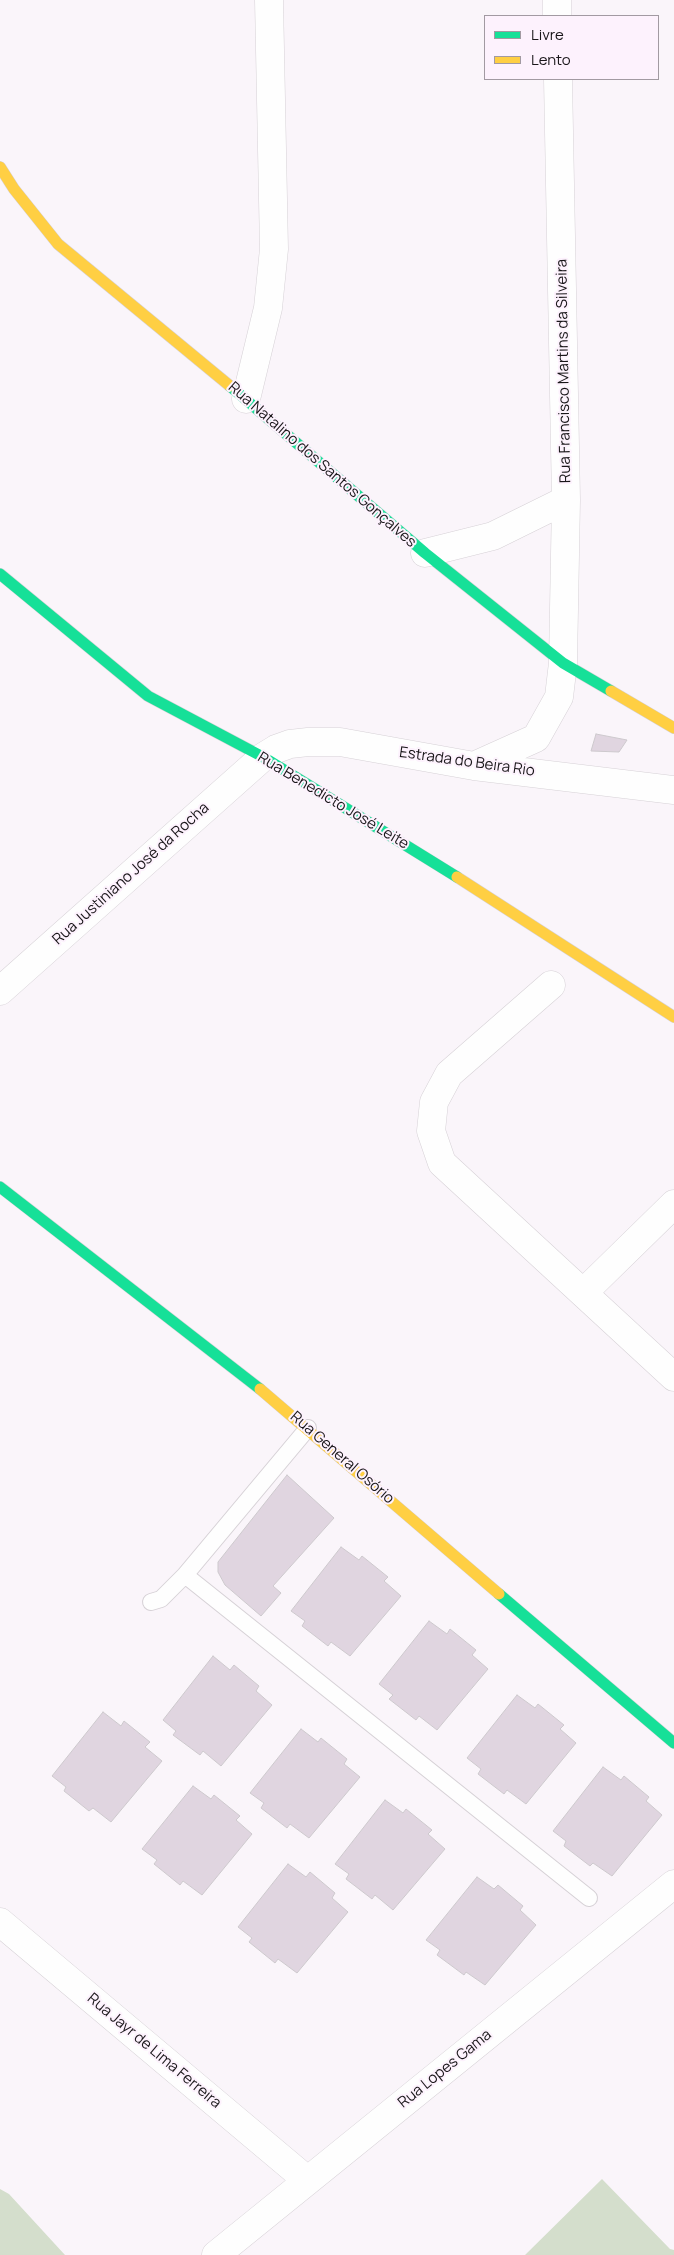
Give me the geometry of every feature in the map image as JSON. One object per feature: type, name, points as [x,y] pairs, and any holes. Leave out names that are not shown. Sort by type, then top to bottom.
[{"type":"street","points":[[246,399],[268,308],[274,249],[269,0]]},
{"type":"street","points":[[557,0],[557,15]]},
{"type":"street","name":"Rua Francisco Martins da Silveira","points":[[536,738],[559,697],[563,663],[566,500],[558,80]]},
{"type":"street","name":"Rua Natalino dos Santos Gonçalves","points":[[0,167],[14,189],[58,244],[246,399],[425,554],[563,663],[674,728]]},
{"type":"street","points":[[425,554],[493,536],[566,500]]},
{"type":"street","name":"Rua Benedicto José Leite","points":[[0,574],[148,696],[263,757],[520,916],[674,1017]]},
{"type":"street","points":[[474,766],[536,738],[562,775]]},
{"type":"street","name":"Estrada do Beira Rio","points":[[263,757],[276,749],[290,744],[340,742],[474,766],[562,775],[674,790]]},
{"type":"street","name":"Rua Justiniano José da Rocha","points":[[0,991],[263,757]]},
{"type":"street","points":[[551,985],[448,1074],[434,1102],[431,1131],[442,1163],[674,1377]]},
{"type":"street","name":"Rua General Osório","points":[[0,1187],[245,1376],[674,1743]]},
{"type":"street","points":[[584,1292],[674,1204]]},
{"type":"street","name":"Rua Lopes Gama","points":[[216,2255],[674,1884]]},
{"type":"street","name":"Rua Jayr de Lima Ferreira","points":[[0,1922],[307,2180]]},
{"type":"lane","points":[[151,1602],[161,1600],[185,1575],[308,1428]]},
{"type":"lane","points":[[185,1575],[589,1898]]},
{"type":"green space","points":[[602,2179],[670,2249],[674,2250],[674,2255],[525,2255]]},
{"type":"green space","points":[[0,2189],[9,2194],[65,2255],[0,2255]]},
{"type":"building","points":[[596,734],[627,740],[619,752],[591,751]]},
{"type":"building","points":[[287,1475],[334,1518],[273,1586],[281,1593],[261,1616],[225,1585],[218,1572],[218,1562]]},
{"type":"building","points":[[341,1547],[359,1560],[362,1556],[388,1577],[384,1581],[401,1596],[350,1656],[331,1642],[328,1646],[302,1626],[305,1621],[291,1611]]},
{"type":"building","points":[[429,1621],[447,1634],[450,1629],[476,1650],[472,1655],[488,1669],[437,1730],[419,1716],[416,1720],[389,1699],[393,1695],[379,1684]]},
{"type":"building","points":[[213,1656],[230,1670],[234,1665],[259,1686],[256,1691],[272,1705],[221,1766],[203,1751],[200,1755],[173,1735],[176,1731],[163,1720]]},
{"type":"building","points":[[517,1695],[535,1708],[538,1704],[564,1725],[560,1729],[576,1743],[526,1804],[507,1790],[504,1794],[478,1774],[481,1769],[467,1758]]},
{"type":"building","points":[[103,1712],[121,1726],[124,1721],[150,1742],[145,1747],[162,1761],[111,1822],[93,1808],[89,1811],[64,1791],[66,1787],[52,1776]]},
{"type":"building","points":[[301,1729],[318,1742],[321,1738],[347,1759],[344,1764],[360,1777],[309,1838],[290,1824],[287,1828],[261,1808],[264,1803],[250,1793]]},
{"type":"building","points":[[603,1767],[621,1780],[624,1776],[649,1797],[646,1801],[662,1815],[612,1876],[593,1863],[590,1866],[564,1846],[566,1841],[553,1831]]},
{"type":"building","points":[[193,1786],[211,1799],[214,1795],[240,1816],[236,1820],[252,1834],[202,1895],[183,1881],[180,1885],[154,1864],[157,1860],[142,1849]]},
{"type":"building","points":[[385,1800],[403,1813],[406,1809],[432,1830],[428,1834],[445,1849],[393,1910],[375,1895],[372,1899],[346,1879],[349,1874],[335,1864]]},
{"type":"building","points":[[288,1864],[306,1877],[310,1872],[335,1893],[332,1898],[348,1912],[297,1973],[278,1959],[275,1963],[249,1942],[252,1938],[238,1927]]},
{"type":"building","points":[[477,1877],[494,1889],[498,1885],[523,1906],[520,1910],[536,1925],[485,1985],[466,1972],[464,1975],[437,1955],[440,1950],[426,1940]]},
{"type":"traffic: fast","points":[[230,386],[425,553],[563,663],[611,691]]},
{"type":"traffic: fast","points":[[0,574],[148,696],[263,757],[457,877]]},
{"type":"traffic: fast","points":[[0,1187],[260,1389]]},
{"type":"traffic: fast","points":[[499,1594],[674,1743]]},
{"type":"traffic: slow","points":[[0,167],[14,189],[58,244],[230,386]]},
{"type":"traffic: slow","points":[[611,691],[674,728]]},
{"type":"traffic: slow","points":[[457,877],[674,1017]]},
{"type":"traffic: slow","points":[[260,1389],[499,1594]]}]
